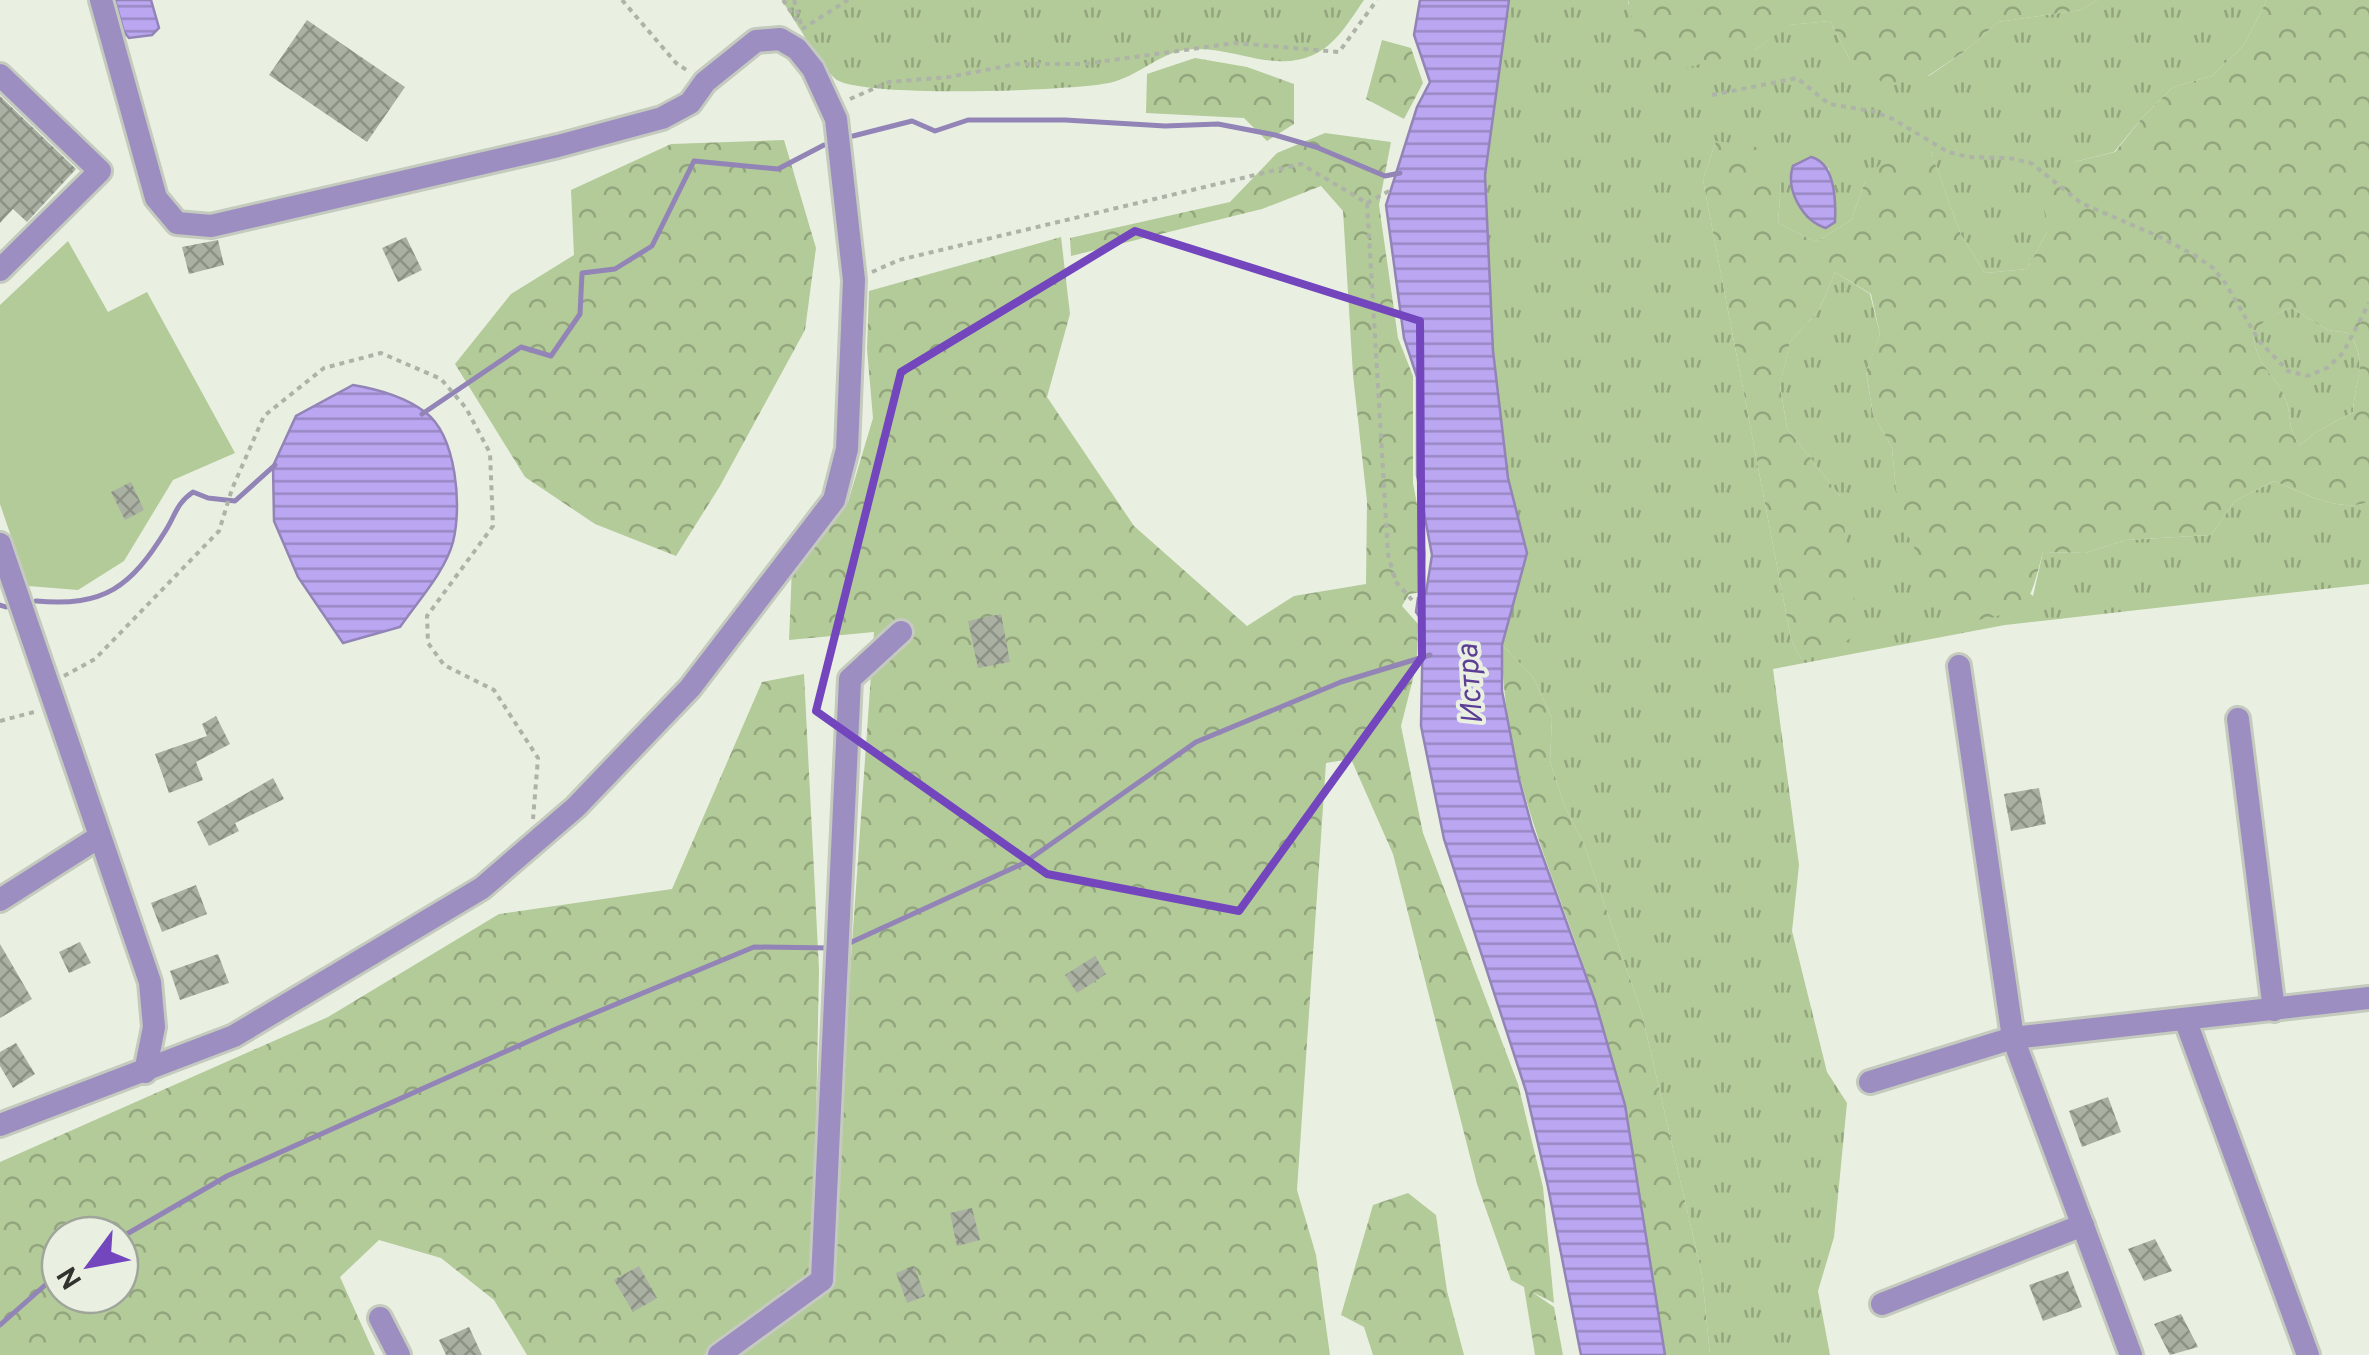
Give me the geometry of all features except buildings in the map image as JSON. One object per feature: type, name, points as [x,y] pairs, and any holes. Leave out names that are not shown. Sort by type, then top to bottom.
[{"type":"street","points":[[0,1125],[234,1036],[482,888],[576,807],[690,688],[834,500],[847,449],[854,280],[836,119],[799,38],[756,42],[705,82],[690,103],[662,118],[558,146],[211,226],[177,223],[156,198],[101,0]]},
{"type":"street","points":[[0,76],[100,171],[0,270]]},
{"type":"street","points":[[0,544],[150,982],[154,1027],[144,1072]]},
{"type":"street","points":[[718,1355],[822,1280],[850,679],[902,632]]},
{"type":"street","points":[[1959,666],[2014,1038],[2131,1355]]},
{"type":"street","points":[[2238,719],[2274,1010]]},
{"type":"street","points":[[0,900],[100,837]]},
{"type":"street","points":[[1870,1082],[2014,1038],[2274,1010],[2367,1006]]},
{"type":"street","points":[[2185,1020],[2308,1355]]},
{"type":"street","points":[[1882,1304],[2083,1225]]},
{"type":"street","points":[[380,1318],[398,1355]]},
{"type":"path","points":[[622,0],[676,63],[705,82]]},
{"type":"path","points":[[783,0],[799,38]]},
{"type":"path","points":[[794,0],[799,38]]},
{"type":"path","points":[[799,38],[848,0]]},
{"type":"path","points":[[836,119],[848,100],[889,82],[1017,64],[1084,64],[1235,43],[1339,52],[1377,0]]},
{"type":"path","points":[[1712,95],[1797,78],[1829,104],[1894,119],[1948,152],[1968,158],[2009,158],[2031,163],[2080,203],[2158,236],[2213,268],[2259,341],[2288,371],[2307,376],[2327,368],[2342,353],[2369,303]]},
{"type":"path","points":[[854,280],[899,260],[1301,164],[1367,203]]},
{"type":"path","points":[[1367,203],[1391,190]]},
{"type":"path","points":[[1367,203],[1388,554],[1396,581],[1412,600]]},
{"type":"path","points":[[0,721],[50,696],[95,659],[219,531],[232,489],[264,416],[324,368],[380,353],[442,379],[466,408],[490,453],[494,526],[427,616],[428,643],[444,665],[494,690],[538,758],[532,801],[534,844]]},
{"type":"highlighted area","points":[[1135,231],[1420,321],[1422,657],[1239,911],[1047,874],[816,711],[901,372]]},
{"type":"green space","points":[[785,0],[1364,0],[1329,45],[1297,60],[1185,50],[1109,83],[926,91],[856,86],[837,80],[810,45]]},
{"type":"green space","points":[[1509,0],[1628,0],[1628,4],[1755,50],[1788,25],[1830,21],[1850,60],[1929,76],[1998,22],[2081,10],[2097,0],[2267,0],[2244,45],[2212,76],[2173,87],[2114,152],[2074,162],[2047,232],[2027,269],[1985,273],[1961,235],[1931,152],[1865,182],[1851,220],[1816,242],[1778,223],[1781,182],[1716,141],[1703,180],[1791,639],[1801,659],[1840,496],[1787,428],[1780,385],[1790,342],[1819,310],[1835,272],[1870,294],[1880,334],[1866,372],[1873,414],[1892,448],[1896,490],[2033,596],[2043,552],[2085,553],[2126,540],[2211,535],[2235,501],[2274,481],[2335,503],[2359,505],[2369,501],[2369,584],[2005,625],[1773,669],[1799,865],[1792,931],[1827,1072],[1847,1103],[1834,1237],[1818,1291],[1830,1355],[1710,1355],[1702,1275],[1642,1014],[1584,844],[1564,805],[1550,761],[1552,718],[1533,677],[1502,645],[1527,553],[1508,478],[1493,351],[1485,175]],"holes":[[[1829,168],[1835,222],[1816,225],[1796,200]]]},
{"type":"green space","points":[[1628,0],[2097,0],[2081,10],[1998,22],[1928,76],[1885,84],[1850,60],[1830,21],[1789,25],[1755,50],[1670,72],[1637,44]]},
{"type":"green space","points":[[2267,0],[2369,0],[2369,501],[2359,505],[2335,503],[2274,481],[2235,501],[2211,535],[2126,540],[2085,553],[2043,552],[2023,605],[1969,622],[1942,602],[1905,530],[1892,448],[1873,414],[1866,371],[1880,334],[1871,294],[1835,272],[1819,310],[1790,342],[1780,386],[1787,428],[1840,496],[1859,632],[1834,650],[1801,659],[1791,639],[1703,180],[1716,141],[1756,147],[1781,182],[1778,223],[1816,242],[1851,220],[1865,182],[1891,151],[1931,152],[1961,235],[1985,273],[2027,269],[2047,232],[2042,191],[2074,162],[2115,152],[2173,87],[2212,76],[2244,45]],"holes":[[[2291,308],[2328,330],[2349,333],[2358,353],[2353,412],[2300,445],[2292,431],[2285,396],[2259,356],[2253,333],[2267,318]]]},
{"type":"green space","points":[[1382,40],[1411,48],[1423,83],[1404,119],[1366,99]]},
{"type":"green space","points":[[1195,58],[1247,67],[1294,84],[1294,124],[1267,141],[1244,118],[1146,113],[1147,74]]},
{"type":"green space","points":[[1325,133],[1391,142],[1379,205],[1398,338],[1413,376],[1413,483],[1426,553],[1423,592],[1409,594],[1402,606],[1418,624],[1417,663],[1401,726],[1423,833],[1518,1084],[1543,1187],[1554,1303],[1532,1292],[1554,1307],[1563,1355],[1535,1355],[1524,1287],[1511,1280],[1477,1184],[1393,854],[1351,759],[1326,763],[1297,1190],[1316,1255],[1330,1355],[731,1355],[828,1285],[874,632],[789,640],[792,567],[848,502],[873,418],[867,349],[869,291],[1061,237],[1070,314],[1047,397],[1134,526],[1247,626],[1294,596],[1366,584],[1367,501],[1353,375],[1343,211],[1321,186],[1262,209],[1071,256],[1070,238],[1230,202],[1277,153]]},
{"type":"green space","points":[[784,140],[816,248],[805,330],[720,486],[676,556],[595,524],[525,477],[455,364],[511,294],[574,255],[571,190],[671,144]]},
{"type":"green space","points":[[68,241],[108,312],[147,292],[235,453],[173,480],[124,561],[78,590],[28,586],[0,504],[0,305]]},
{"type":"green space","points":[[2291,308],[2328,330],[2349,333],[2360,363],[2353,412],[2300,445],[2292,431],[2285,396],[2259,356],[2253,333],[2266,318]]},
{"type":"green space","points":[[1502,645],[1533,677],[1552,718],[1550,761],[1564,805],[1584,844],[1642,1014],[1702,1275],[1710,1355],[1665,1355],[1619,1091],[1596,1004],[1522,785],[1505,694]]},
{"type":"green space","points":[[804,674],[819,970],[813,1277],[704,1355],[527,1355],[494,1300],[441,1258],[379,1240],[340,1277],[375,1355],[0,1355],[0,1162],[328,1017],[499,914],[672,889],[762,682]]},
{"type":"green space","points":[[1408,1193],[1436,1215],[1447,1291],[1464,1355],[1373,1355],[1364,1327],[1341,1315],[1373,1205]]},
{"type":"water","points":[[115,0],[151,0],[159,28],[152,35],[129,38]]},
{"type":"water","name":"Истра","points":[[1420,0],[1509,0],[1485,175],[1493,351],[1508,478],[1527,553],[1502,645],[1502,691],[1532,827],[1595,1001],[1625,1105],[1665,1355],[1581,1355],[1526,1091],[1444,839],[1421,726],[1423,622],[1416,612],[1418,598],[1426,593],[1432,555],[1417,475],[1417,377],[1404,338],[1386,205],[1417,107],[1430,82],[1414,35]]},
{"type":"water","points":[[1811,157],[1825,166],[1832,183],[1835,222],[1826,228],[1803,212],[1792,185],[1793,166]]},
{"type":"water","points":[[353,385],[409,402],[436,423],[450,454],[457,510],[453,542],[444,564],[400,627],[343,643],[298,577],[274,521],[273,466],[296,416]]},
{"type":"waterway","points":[[853,136],[912,121],[935,131],[968,120],[1218,124],[1316,147],[1385,176],[1400,173]]},
{"type":"waterway","points":[[422,414],[521,347],[551,356],[580,314],[582,273],[615,269],[652,246],[694,161],[778,169],[824,145]]},
{"type":"waterway","points":[[36,601],[80,600],[114,589],[141,566],[187,496],[193,492],[235,501],[275,465]]},
{"type":"waterway","points":[[0,605],[6,607]]},
{"type":"waterway","points":[[843,946],[1024,863],[1196,742],[1341,682],[1430,655]]},
{"type":"waterway","points":[[140,1226],[227,1176],[556,1029],[754,947],[833,948]]},
{"type":"waterway","points":[[0,1325],[40,1290]]}]
